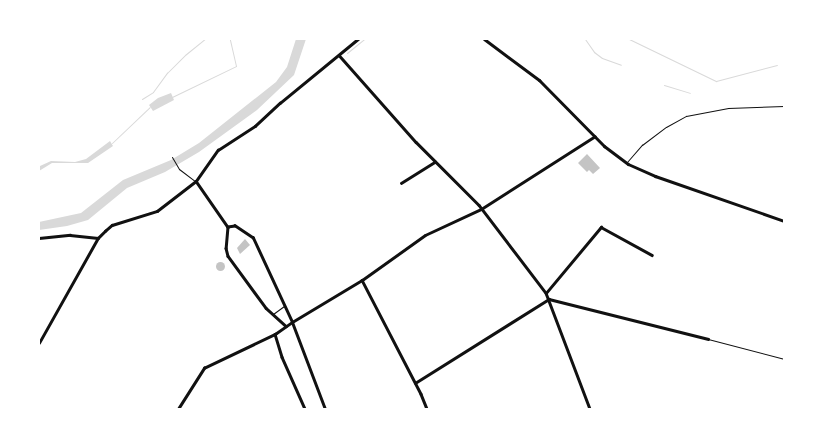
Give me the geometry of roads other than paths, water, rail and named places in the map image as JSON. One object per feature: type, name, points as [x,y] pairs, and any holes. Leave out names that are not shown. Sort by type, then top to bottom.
[{"type":"street","points":[[39,343],[98,238],[112,225],[157,211],[196,181],[218,150],[255,126],[358,39]]},
{"type":"street","points":[[484,39],[538,80],[595,136],[626,163],[654,176],[784,221]]},
{"type":"street","points":[[340,55],[435,162],[481,208],[546,293],[590,409]]},
{"type":"street","points":[[178,409],[204,368],[275,335],[292,322],[362,280],[425,235],[481,208],[595,136]]},
{"type":"street","points":[[401,183],[435,162]]},
{"type":"street","points":[[196,181],[228,227],[226,248],[228,256],[258,299],[286,326]]},
{"type":"street","points":[[228,227],[235,226],[248,233],[255,241],[292,322],[324,409]]},
{"type":"street","points":[[546,293],[601,227],[652,255]]},
{"type":"street","points":[[39,238],[70,235],[98,238]]},
{"type":"street","points":[[362,280],[427,409]]},
{"type":"street","points":[[415,383],[548,299],[708,339]]},
{"type":"street","points":[[275,335],[282,357],[305,409]]},
{"type":"lane","points":[[626,163],[642,145],[671,124],[686,116],[728,108],[784,106]]},
{"type":"lane","points":[[172,157],[184,175],[196,181]]},
{"type":"lane","points":[[273,314],[284,306]]},
{"type":"lane","points":[[708,339],[784,359]]},
{"type":"waterway","points":[[142,99],[153,92],[167,73],[205,39]]},
{"type":"waterway","points":[[172,97],[236,66],[230,39]]},
{"type":"waterway","points":[[347,53],[364,39]]},
{"type":"waterway","points":[[585,39],[594,52],[602,58],[621,65]]},
{"type":"waterway","points":[[629,39],[716,81],[777,65]]},
{"type":"waterway","points":[[664,85],[690,93]]},
{"type":"waterway","points":[[112,143],[150,107]]}]
